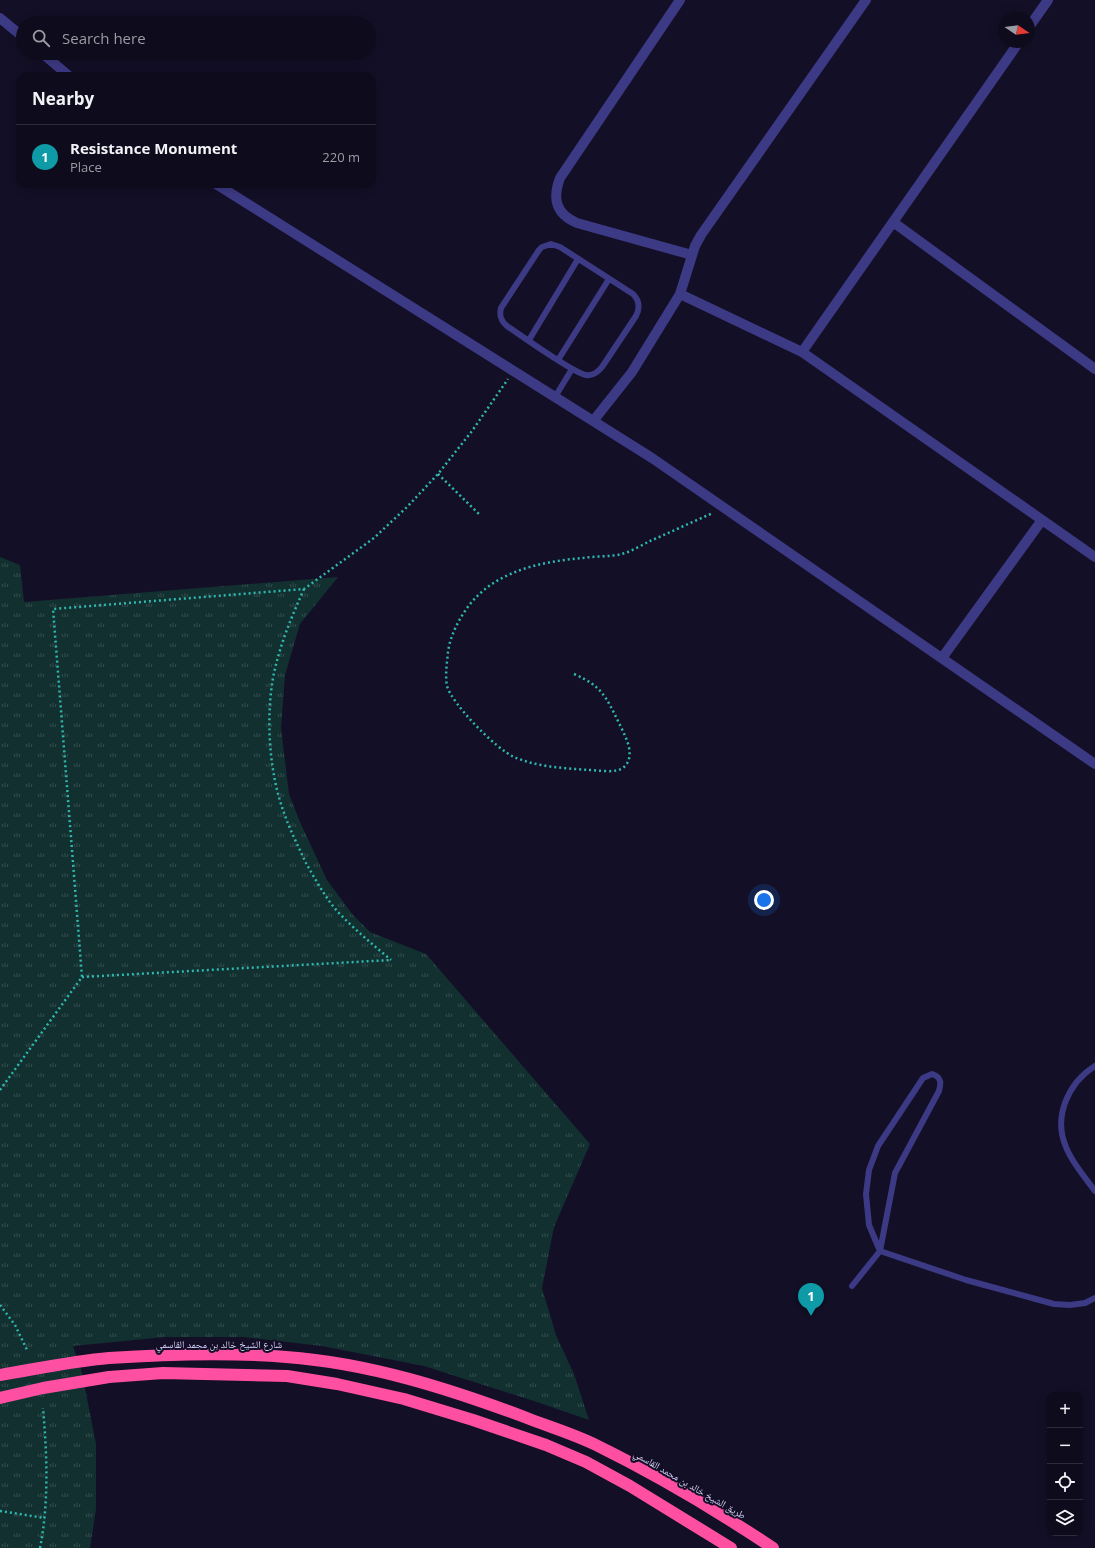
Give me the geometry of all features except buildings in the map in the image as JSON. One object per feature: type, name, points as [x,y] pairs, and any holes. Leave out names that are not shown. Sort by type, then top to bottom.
[{"type":"highway","name":"شارع الشيخ خالد بن محمد القاسمي","points":[[0,1375],[116,1358],[162,1355],[224,1354],[286,1357],[343,1364],[439,1387],[479,1400],[593,1444]]},
{"type":"highway","points":[[0,1398],[43,1388],[109,1377],[163,1373],[287,1376],[337,1384],[404,1399],[473,1420],[546,1445],[586,1462],[630,1486],[731,1548]]},
{"type":"highway","points":[[0,1403],[43,1388]]},
{"type":"highway","name":"طريق الشيخ خالد بن محمد القاسمي","points":[[593,1444],[685,1493],[773,1548]]},
{"type":"street","points":[[680,0],[560,178],[557,186],[556,200],[560,210],[567,219],[692,255]]},
{"type":"street","points":[[594,420],[632,372],[680,294],[692,255],[701,235],[866,0]]},
{"type":"street","points":[[1035,18],[1048,0]]},
{"type":"street","points":[[0,18],[16,32]]},
{"type":"street","points":[[802,352],[1015,48]]},
{"type":"street","points":[[50,60],[64,72]]},
{"type":"street","points":[[222,188],[513,371],[594,420],[652,458],[1095,764]]},
{"type":"street","points":[[893,222],[1095,369]]},
{"type":"street","points":[[680,294],[802,352],[1095,557]]},
{"type":"street","points":[[942,658],[1042,520]]},
{"type":"lane","points":[[551,244],[556,245],[609,279],[636,298],[639,307],[638,312],[599,371],[591,375],[587,375],[572,369],[507,326],[501,320],[500,312],[503,305],[542,247],[551,244]]},
{"type":"lane","points":[[528,340],[578,259]]},
{"type":"lane","points":[[558,360],[609,279]]},
{"type":"lane","points":[[555,397],[572,369]]},
{"type":"lane","points":[[1095,1066],[1073,1085],[1062,1110],[1061,1121],[1062,1135],[1067,1151],[1095,1191]]},
{"type":"lane","points":[[852,1286],[880,1252],[895,1173],[939,1091],[941,1083],[936,1075],[928,1075],[923,1078],[878,1146],[869,1170],[866,1194],[869,1225],[880,1252],[966,1280],[1054,1304],[1070,1305],[1085,1303],[1095,1298]]},
{"type":"path","points":[[82,977],[391,960],[358,933],[336,910],[314,879],[282,810],[270,744],[270,711],[273,679],[279,654],[290,622],[304,589],[374,538],[407,507],[438,474],[472,431],[513,371]]},
{"type":"path","points":[[438,474],[480,515]]},
{"type":"path","points":[[574,674],[592,683],[607,698],[626,738],[629,749],[629,759],[624,767],[616,771],[535,764],[512,756],[489,739],[453,698],[448,686],[446,672],[449,646],[458,623],[472,600],[498,579],[531,565],[567,559],[623,554],[724,508]]},
{"type":"path","points":[[0,1090],[82,977],[53,609],[304,589]]},
{"type":"path","points":[[0,1305],[15,1325],[28,1352]]},
{"type":"path","points":[[40,1548],[45,1518],[46,1470],[43,1408]]},
{"type":"path","points":[[0,1511],[45,1518]]},
{"type":"green space","points":[[0,557],[20,565],[24,602],[338,577],[300,624],[285,675],[281,728],[289,794],[300,822],[327,880],[353,915],[370,932],[426,954],[590,1144],[554,1227],[542,1288],[556,1335],[574,1374],[589,1420],[424,1366],[322,1346],[243,1337],[165,1337],[73,1346],[82,1373],[96,1444],[96,1509],[90,1548],[0,1548]]},
{"type":"place","name":"Resistance Monument","points":[[811,1316]]}]
